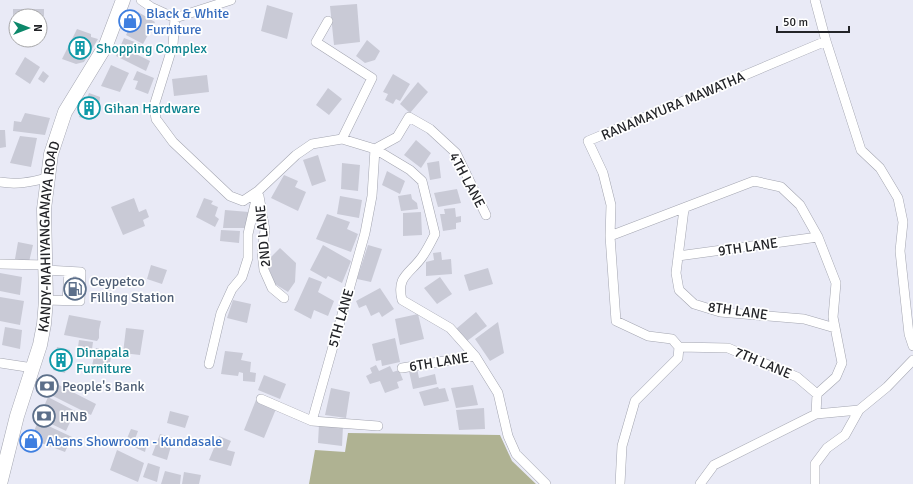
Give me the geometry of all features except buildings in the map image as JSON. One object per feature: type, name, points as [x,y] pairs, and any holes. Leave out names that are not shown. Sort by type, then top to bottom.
[{"type":"highway","name":"KANDY-MAHIYANGANAYA ROAD","points":[[0,484],[17,416],[40,345],[46,300],[44,209],[47,178],[55,139],[65,112],[106,45],[123,0]]},
{"type":"street","points":[[141,0],[151,7],[175,18],[231,0]]},
{"type":"street","points":[[815,0],[826,40],[861,150],[880,168],[898,198],[903,222],[900,251],[913,346]]},
{"type":"street","points":[[175,18],[173,45],[154,106],[156,119],[173,142],[230,196],[243,201],[258,191],[296,154],[312,144],[342,139],[375,149],[410,170],[422,181],[435,234],[422,258],[402,278],[399,289],[402,300],[450,328],[475,356],[498,393],[508,436],[516,454],[546,484]]},
{"type":"street","points":[[328,21],[316,42],[372,78],[342,139]]},
{"type":"street","name":"RANAMAYURA MAWATHA","points":[[679,347],[672,339],[648,336],[616,321],[610,236],[611,205],[603,173],[588,141],[826,40]]},
{"type":"street","name":"4TH LANE","points":[[375,149],[397,137],[410,117],[430,130],[456,153],[486,215]]},
{"type":"street","name":"5TH LANE","points":[[312,420],[365,233],[372,196],[375,149]]},
{"type":"street","points":[[0,182],[11,184],[28,183],[47,178]]},
{"type":"street","points":[[610,236],[754,181],[781,187],[800,205],[818,237],[836,283],[833,317],[842,363],[836,377],[817,394],[816,414]]},
{"type":"street","points":[[209,364],[221,313],[232,289],[242,277],[248,258],[248,234],[258,191]]},
{"type":"street","name":"2ND LANE","points":[[258,191],[265,230],[262,252],[264,270],[272,288],[284,298]]},
{"type":"street","name":"8TH LANE","points":[[684,209],[676,272],[679,290],[694,304],[720,312],[804,319],[835,328]]},
{"type":"street","name":"9TH LANE","points":[[678,256],[818,237]]},
{"type":"street","points":[[0,264],[81,272],[80,301],[46,300]]},
{"type":"street","points":[[620,484],[622,446],[635,401],[678,358],[679,347]]},
{"type":"street","name":"7TH LANE","points":[[679,347],[728,348],[797,377],[817,394]]},
{"type":"street","name":"6TH LANE","points":[[402,368],[475,356]]},
{"type":"street","points":[[815,484],[815,464],[827,448],[845,435],[859,410],[887,387],[913,360]]},
{"type":"street","points":[[0,362],[33,368]]},
{"type":"street","points":[[261,399],[312,420],[378,426]]},
{"type":"street","points":[[700,484],[714,465],[816,414],[859,410]]},
{"type":"green space","points":[[348,433],[500,435],[512,461],[536,484],[309,484],[315,450],[345,452]]},
{"type":"place","name":"Black & White Furniture","points":[[130,21]]},
{"type":"place","name":"Shopping Complex","points":[[80,48]]},
{"type":"place","name":"Gihan Hardware","points":[[89,108]]},
{"type":"place","name":"Ceypetco Filling Station","points":[[75,289]]},
{"type":"place","name":"Dinapala Furniture","points":[[61,360]]},
{"type":"place","name":"People's Bank","points":[[47,386]]},
{"type":"place","name":"HNB","points":[[44,416]]},
{"type":"place","name":"Abans Showroom - Kundasale","points":[[31,441]]}]
